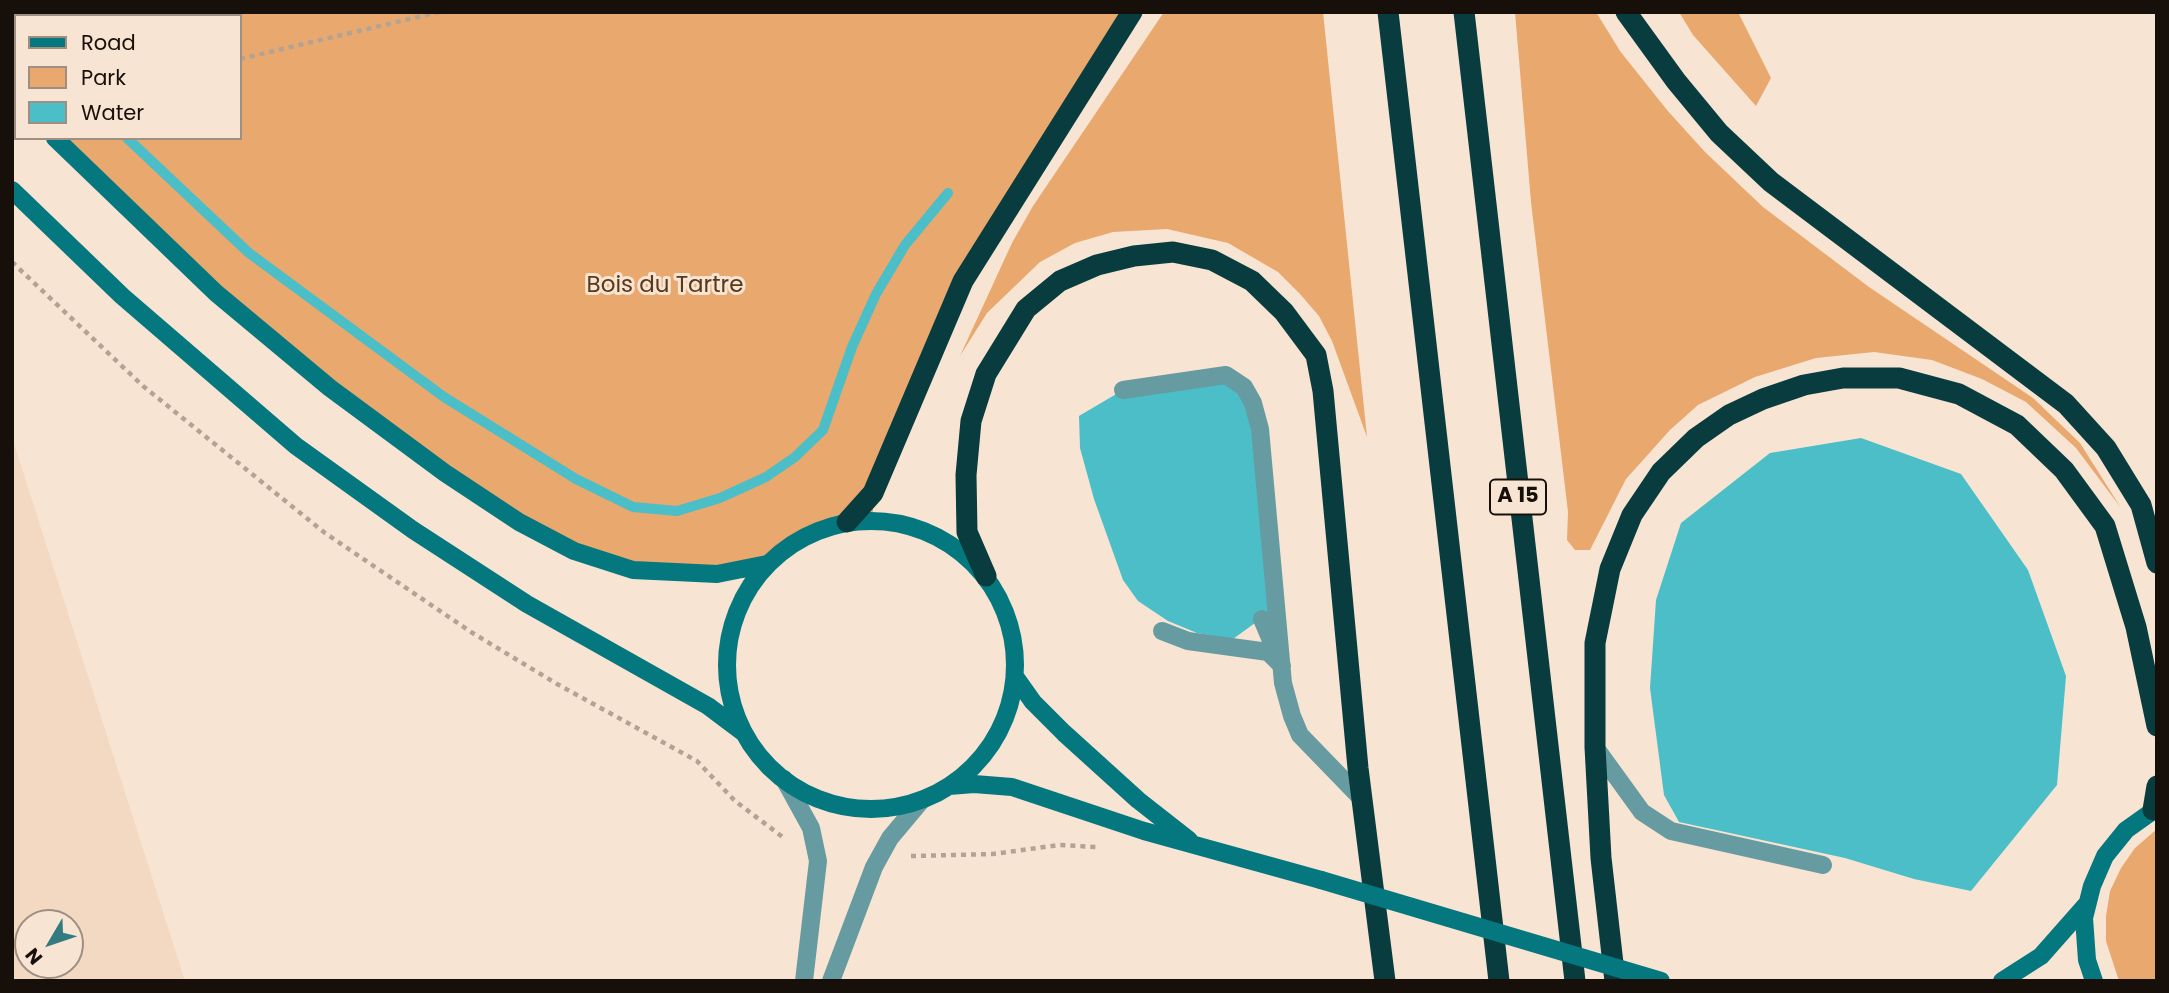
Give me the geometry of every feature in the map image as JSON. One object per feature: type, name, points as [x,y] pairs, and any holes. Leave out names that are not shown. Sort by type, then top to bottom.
[{"type":"highway","points":[[847,522],[873,493],[963,281],[1132,12]]},
{"type":"highway","points":[[1388,12],[1499,981]]},
{"type":"highway","name":"A 15","points":[[1464,12],[1575,981]]},
{"type":"highway","points":[[1626,12],[1675,80],[1719,133],[1771,182],[2066,404],[2106,447],[2141,505],[2157,563]]},
{"type":"highway","points":[[986,576],[967,532],[966,475],[971,421],[986,374],[1026,309],[1060,281],[1097,265],[1134,256],[1173,252],[1212,260],[1252,281],[1284,312],[1315,355],[1324,391],[1363,800],[1385,981]]},
{"type":"highway","points":[[1615,981],[1601,858],[1595,747],[1595,643],[1610,569],[1632,515],[1661,472],[1696,438],[1729,415],[1804,385],[1843,378],[1899,377],[1959,394],[2017,425],[2064,470],[2105,526],[2136,627],[2157,726]]},
{"type":"highway","points":[[2155,809],[2157,786]]},
{"type":"main road","points":[[57,140],[216,293],[330,388],[445,473],[519,522],[574,551],[634,570],[717,574],[767,564]]},
{"type":"main road","points":[[12,190],[122,296],[296,446],[413,530],[527,604],[708,706],[744,733]]},
{"type":"main road","points":[[877,520],[906,525],[934,535],[960,551],[986,576],[1007,619],[1014,643],[1016,678],[1009,709],[997,737],[978,763],[949,786],[921,801],[890,808],[859,809],[828,803],[784,779],[759,756],[744,733],[733,705],[729,685],[728,645],[736,615],[744,597],[767,564],[790,545],[817,531],[847,522],[877,520]]},
{"type":"main road","points":[[1016,678],[1033,702],[1064,733],[1138,800],[1198,846]]},
{"type":"main road","points":[[949,786],[974,784],[1012,787],[1198,846],[1661,981]]},
{"type":"main road","points":[[2094,981],[2087,960],[2084,918],[2088,902],[2105,856],[2126,830],[2155,809]]},
{"type":"main road","points":[[2002,981],[2041,956],[2088,902]]},
{"type":"street","points":[[1124,390],[1226,375],[1244,387],[1249,395],[1260,429],[1282,666],[1292,716],[1300,735],[1363,800]]},
{"type":"street","points":[[1262,619],[1282,666]]},
{"type":"street","points":[[1162,631],[1188,641],[1268,652],[1282,666]]},
{"type":"street","points":[[1595,747],[1630,799],[1655,822],[1671,831],[1735,839],[1823,865]]},
{"type":"street","points":[[784,779],[811,828],[818,862],[804,981]]},
{"type":"street","points":[[831,981],[874,867],[890,838],[921,801]]},
{"type":"path","points":[[242,59],[439,12]]},
{"type":"shaded area","points":[[12,437],[185,981],[12,981]]},
{"type":"green space","name":"Bois du Tartre","points":[[12,12],[1132,12],[1010,203],[873,493],[873,515],[847,518],[799,537],[779,553],[755,579],[644,571],[539,530],[312,377],[58,140],[242,140],[242,14],[14,14],[14,97]]},
{"type":"green space","points":[[1164,12],[1323,12],[1367,437],[1332,341],[1319,316],[1300,294],[1278,272],[1228,243],[1167,229],[1113,232],[1075,243],[1040,262],[987,313],[960,356],[1012,243],[1033,206]]},
{"type":"green space","points":[[1515,12],[1596,12],[1620,51],[1667,110],[1705,152],[1763,207],[1869,287],[2033,398],[2080,443],[2121,508],[2076,448],[2026,402],[1982,379],[1932,360],[1874,352],[1816,358],[1755,377],[1698,405],[1670,430],[1626,479],[1590,550],[1575,550],[1567,540],[1568,512],[1531,202]]},
{"type":"green space","points":[[1679,12],[1738,12],[1771,78],[1756,106],[1693,35]]},
{"type":"green space","points":[[2157,829],[2157,981],[2119,981],[2106,941],[2110,891],[2135,848]]},
{"type":"water","points":[[1226,375],[1253,403],[1277,607],[1233,639],[1197,633],[1168,621],[1138,601],[1123,580],[1094,499],[1080,448],[1079,416],[1123,390]]},
{"type":"water","points":[[1861,438],[1961,474],[2028,570],[2066,676],[2057,785],[1971,891],[1914,879],[1845,858],[1679,822],[1664,795],[1650,688],[1656,600],[1681,523],[1770,453]]},
{"type":"waterway","points":[[129,140],[249,253],[444,397],[576,479],[633,507],[677,511],[720,498],[766,477],[795,457],[823,430],[852,347],[876,294],[905,245],[948,193]]}]
